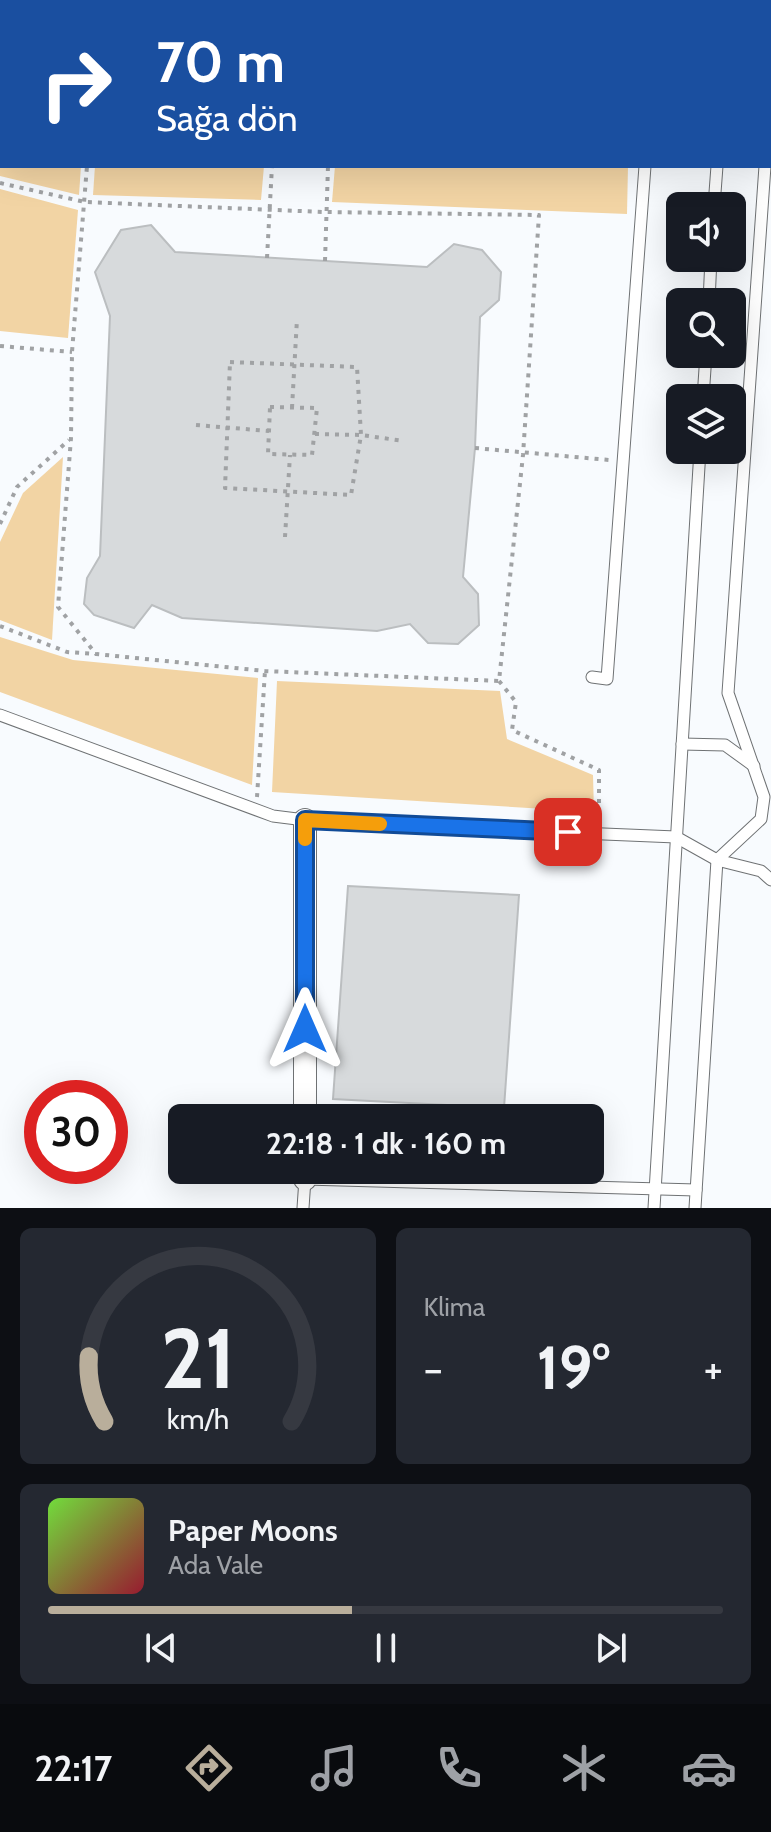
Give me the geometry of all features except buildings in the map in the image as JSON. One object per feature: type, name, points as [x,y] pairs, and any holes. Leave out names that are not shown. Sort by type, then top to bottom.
[{"type":"street","points":[[305,820],[305,1104]]},
{"type":"lane","points":[[592,677],[607,679],[645,168]]},
{"type":"lane","points":[[715,192],[717,168]]},
{"type":"lane","points":[[695,1208],[717,860],[761,819],[764,797],[728,693],[765,168]]},
{"type":"lane","points":[[614,413],[627,410]]},
{"type":"lane","points":[[654,1208],[699,464]]},
{"type":"lane","points":[[0,715],[256,809],[305,820],[676,837],[717,860],[761,871],[771,880]]},
{"type":"lane","points":[[682,744],[725,745],[753,765],[771,793]]},
{"type":"lane","points":[[303,1208],[304,1184]]},
{"type":"lane","points":[[511,1184],[696,1190]]},
{"type":"path","points":[[87,168],[72,352],[71,438],[58,607],[96,654]]},
{"type":"path","points":[[267,258],[272,168]]},
{"type":"path","points":[[325,261],[324,212],[328,168]]},
{"type":"path","points":[[0,183],[85,202],[324,212],[539,215],[523,455],[499,681],[516,702],[512,730],[599,770],[599,834]]},
{"type":"path","points":[[292,408],[297,319]]},
{"type":"path","points":[[0,346],[72,352]]},
{"type":"path","points":[[230,362],[296,364],[357,367],[361,435],[351,495],[225,488],[230,362]]},
{"type":"path","points":[[270,407],[317,408],[312,455],[268,454],[269,431],[270,407]]},
{"type":"path","points":[[196,425],[269,431]]},
{"type":"path","points":[[314,434],[361,435],[404,441]]},
{"type":"path","points":[[0,524],[17,487],[71,438]]},
{"type":"path","points":[[475,448],[523,455],[623,461]]},
{"type":"path","points":[[285,537],[290,455]]},
{"type":"path","points":[[0,626],[67,652],[265,671],[499,681]]},
{"type":"path","points":[[256,809],[265,671]]},
{"type":"shaded area","points":[[0,168],[81,168],[79,195],[0,176]]},
{"type":"shaded area","points":[[95,168],[264,168],[261,200],[93,195]]},
{"type":"shaded area","points":[[335,168],[628,168],[627,214],[332,202]]},
{"type":"shaded area","points":[[0,189],[78,210],[68,338],[0,331]]},
{"type":"shaded area","points":[[63,457],[52,640],[0,620],[0,542],[23,493]]},
{"type":"shaded area","points":[[0,637],[73,660],[258,678],[252,785],[0,692]]},
{"type":"shaded area","points":[[277,681],[500,691],[507,739],[593,775],[594,812],[272,792]]},
{"type":"slow traffic","points":[[305,839],[305,820],[380,824]]},
{"type":"route","points":[[305,1029],[305,820],[568,832]]}]
